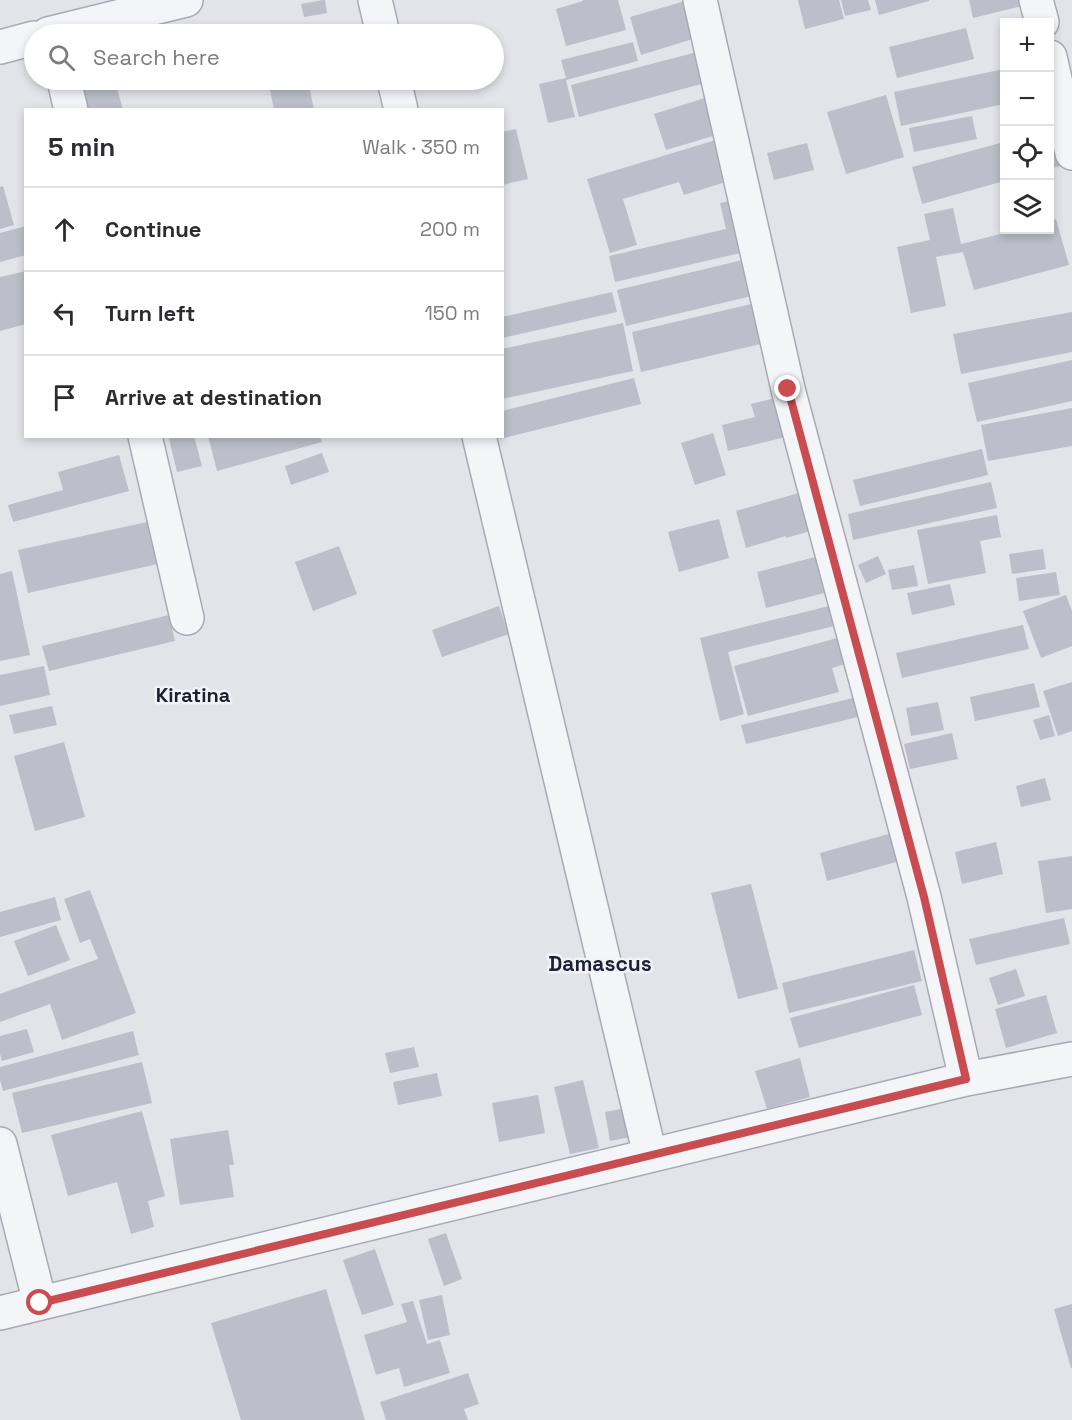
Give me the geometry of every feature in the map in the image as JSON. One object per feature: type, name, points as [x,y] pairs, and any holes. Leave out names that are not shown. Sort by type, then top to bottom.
[{"type":"street","points":[[75,24],[114,9],[186,0]]},
{"type":"street","points":[[375,0],[381,24]]},
{"type":"street","points":[[700,0],[788,389],[924,897],[966,1079]]},
{"type":"street","points":[[1036,0],[1041,18]]},
{"type":"street","points":[[0,47],[24,41]]},
{"type":"street","points":[[1053,72],[1072,153]]},
{"type":"street","points":[[66,90],[71,108]]},
{"type":"street","points":[[396,90],[401,108]]},
{"type":"street","points":[[145,438],[187,618]]},
{"type":"street","points":[[479,438],[650,1155]]},
{"type":"street","points":[[0,1313],[966,1079],[1072,1059]]},
{"type":"street","points":[[0,1144],[40,1303]]},
{"type":"building","points":[[325,0],[327,13],[304,17],[301,4]]},
{"type":"building","points":[[583,0],[618,0],[626,30],[566,46],[556,9]]},
{"type":"building","points":[[798,0],[839,0],[844,19],[805,29]]},
{"type":"building","points":[[841,0],[868,0],[871,10],[845,16]]},
{"type":"building","points":[[875,0],[929,0],[929,1],[879,15]]},
{"type":"building","points":[[969,0],[1021,0],[1022,6],[973,18]]},
{"type":"building","points":[[685,1],[696,38],[641,55],[630,17]]},
{"type":"building","points":[[966,28],[974,59],[897,78],[889,47]]},
{"type":"building","points":[[633,42],[638,61],[566,80],[575,117],[548,123],[539,84],[566,78],[561,60]]},
{"type":"building","points":[[697,52],[705,83],[579,117],[571,85]]},
{"type":"building","points":[[1000,70],[1000,105],[901,126],[894,92]]},
{"type":"building","points":[[81,90],[118,90],[122,108],[87,108]]},
{"type":"building","points":[[270,90],[310,90],[314,108],[274,108]]},
{"type":"building","points":[[886,95],[904,157],[846,174],[827,112]]},
{"type":"building","points":[[708,97],[720,134],[666,150],[654,114]]},
{"type":"building","points":[[972,116],[977,139],[914,152],[909,128]]},
{"type":"building","points":[[1057,127],[1067,164],[1054,168],[1054,128]]},
{"type":"building","points":[[516,129],[528,179],[504,185],[504,132]]},
{"type":"building","points":[[719,139],[732,180],[684,195],[679,182],[623,199],[637,245],[610,253],[587,179]]},
{"type":"building","points":[[807,143],[814,170],[774,180],[767,153]]},
{"type":"building","points":[[1000,143],[1000,182],[922,204],[912,167]]},
{"type":"building","points":[[3,186],[14,225],[0,229],[0,187]]},
{"type":"building","points":[[737,199],[749,251],[615,282],[609,256],[726,229],[720,203]]},
{"type":"building","points":[[953,208],[961,244],[1000,234],[1054,234],[1054,220],[1056,219],[1069,265],[974,290],[963,252],[936,257],[946,306],[911,313],[897,247],[930,240],[924,214]]},
{"type":"building","points":[[24,227],[24,256],[0,262],[0,233]]},
{"type":"building","points":[[751,258],[760,294],[626,326],[617,290]]},
{"type":"building","points":[[24,271],[24,325],[0,331],[0,277]]},
{"type":"building","points":[[612,292],[617,312],[504,338],[504,317]]},
{"type":"building","points":[[764,301],[774,341],[641,372],[632,332]]},
{"type":"building","points":[[1072,312],[1072,352],[961,374],[953,334]]},
{"type":"building","points":[[623,323],[633,371],[504,399],[504,349]]},
{"type":"building","points":[[1072,360],[1072,401],[977,422],[968,383]]},
{"type":"building","points":[[634,378],[641,404],[500,439],[504,438],[504,410]]},
{"type":"building","points":[[779,397],[790,436],[728,451],[722,425],[755,417],[751,404]]},
{"type":"building","points":[[1072,408],[1072,446],[988,461],[981,425]]},
{"type":"building","points":[[713,433],[726,475],[695,485],[681,443]]},
{"type":"building","points":[[195,438],[202,466],[177,472],[169,439]]},
{"type":"building","points":[[209,438],[321,438],[322,442],[217,471]]},
{"type":"building","points":[[982,449],[988,475],[860,506],[853,480]]},
{"type":"building","points":[[322,453],[329,472],[291,485],[285,466]]},
{"type":"building","points":[[119,455],[129,491],[13,522],[8,505],[63,490],[58,472]]},
{"type":"building","points":[[991,482],[997,508],[853,540],[848,514]]},
{"type":"building","points":[[802,492],[814,530],[746,548],[736,511]]},
{"type":"building","points":[[997,515],[1001,537],[980,541],[986,573],[928,584],[917,530]]},
{"type":"building","points":[[161,519],[171,561],[28,593],[18,550]]},
{"type":"building","points":[[719,519],[729,558],[679,572],[668,532]]},
{"type":"building","points":[[339,546],[357,594],[313,611],[295,562]]},
{"type":"building","points":[[1043,549],[1046,569],[1012,574],[1009,554]]},
{"type":"building","points":[[823,555],[832,591],[766,608],[757,572]]},
{"type":"building","points":[[878,556],[886,574],[866,583],[858,565]]},
{"type":"building","points":[[914,565],[918,586],[892,590],[888,570]]},
{"type":"building","points":[[12,571],[30,655],[0,661],[0,574]]},
{"type":"building","points":[[1056,572],[1060,595],[1019,601],[1016,578]]},
{"type":"building","points":[[950,584],[955,605],[912,615],[907,593]]},
{"type":"building","points":[[1066,595],[1072,611],[1072,646],[1041,658],[1023,611]]},
{"type":"building","points":[[499,606],[509,634],[442,657],[432,630]]},
{"type":"building","points":[[829,606],[834,626],[728,652],[744,714],[720,721],[700,638]]},
{"type":"building","points":[[169,615],[175,641],[49,671],[42,646]]},
{"type":"building","points":[[1023,625],[1029,649],[902,678],[896,653]]},
{"type":"building","points":[[841,637],[848,663],[832,668],[839,692],[748,716],[734,666]]},
{"type":"building","points":[[44,666],[50,695],[0,706],[0,675]]},
{"type":"building","points":[[1072,682],[1072,731],[1058,736],[1043,691]]},
{"type":"building","points":[[1034,683],[1040,707],[975,721],[970,697]]},
{"type":"building","points":[[857,697],[862,716],[746,744],[741,725]]},
{"type":"building","points":[[938,702],[944,730],[911,736],[906,708]]},
{"type":"building","points":[[52,706],[57,725],[14,734],[9,715]]},
{"type":"building","points":[[1049,715],[1055,736],[1040,740],[1033,720]]},
{"type":"building","points":[[952,733],[958,759],[910,769],[904,744]]},
{"type":"building","points":[[64,742],[85,817],[35,831],[14,756]]},
{"type":"building","points":[[1045,778],[1051,800],[1021,807],[1016,786]]},
{"type":"building","points":[[892,833],[900,861],[827,881],[820,853]]},
{"type":"building","points":[[996,842],[1003,874],[962,884],[955,852]]},
{"type":"building","points":[[1072,856],[1072,909],[1046,913],[1038,861]]},
{"type":"building","points":[[751,884],[778,989],[738,999],[711,893]]},
{"type":"building","points":[[90,890],[136,1013],[62,1040],[50,1004],[0,1022],[0,994],[98,959],[90,939],[80,943],[64,899]]},
{"type":"building","points":[[55,897],[61,920],[0,937],[0,912]]},
{"type":"building","points":[[1064,918],[1070,944],[976,965],[969,939]]},
{"type":"building","points":[[56,925],[70,960],[28,976],[14,941]]},
{"type":"building","points":[[914,950],[922,981],[789,1013],[782,983]]},
{"type":"building","points":[[1016,969],[1025,996],[998,1005],[989,978]]},
{"type":"building","points":[[914,985],[922,1015],[799,1048],[790,1018]]},
{"type":"building","points":[[1046,995],[1057,1033],[1006,1048],[995,1009]]},
{"type":"building","points":[[27,1029],[34,1052],[2,1061],[0,1036]]},
{"type":"building","points":[[133,1031],[139,1055],[3,1091],[0,1067]]},
{"type":"building","points":[[414,1047],[419,1067],[390,1073],[385,1053]]},
{"type":"building","points":[[800,1058],[810,1097],[767,1109],[755,1071]]},
{"type":"building","points":[[142,1062],[152,1103],[22,1133],[12,1093]]},
{"type":"building","points":[[437,1073],[442,1096],[398,1105],[393,1082]]},
{"type":"building","points":[[583,1080],[599,1148],[570,1154],[554,1087]]},
{"type":"building","points":[[538,1095],[545,1133],[499,1142],[492,1103]]},
{"type":"building","points":[[626,1108],[631,1137],[610,1141],[605,1112]]},
{"type":"building","points":[[142,1111],[165,1196],[148,1201],[154,1227],[131,1234],[117,1182],[68,1196],[51,1135]]},
{"type":"building","points":[[228,1130],[234,1165],[229,1165],[234,1197],[180,1205],[170,1139]]},
{"type":"building","points":[[446,1233],[462,1279],[444,1286],[428,1239]]},
{"type":"building","points":[[375,1249],[394,1305],[362,1315],[343,1260]]},
{"type":"building","points":[[326,1289],[365,1420],[241,1420],[211,1323]]},
{"type":"building","points":[[442,1295],[450,1335],[428,1340],[419,1300]]},
{"type":"building","points":[[413,1301],[427,1344],[440,1340],[450,1373],[404,1387],[399,1368],[376,1375],[364,1335],[407,1322],[401,1304]]},
{"type":"building","points":[[1072,1304],[1072,1368],[1071,1368],[1054,1309]]},
{"type":"building","points":[[468,1373],[479,1404],[464,1409],[468,1420],[386,1420],[380,1402]]},
{"type":"district","name":"Kiratina","points":[[193,695]]},
{"type":"district","name":"Damascus","points":[[600,964]]},
{"type":"route","points":[[40,1303],[966,1079],[924,897],[788,389]]}]
